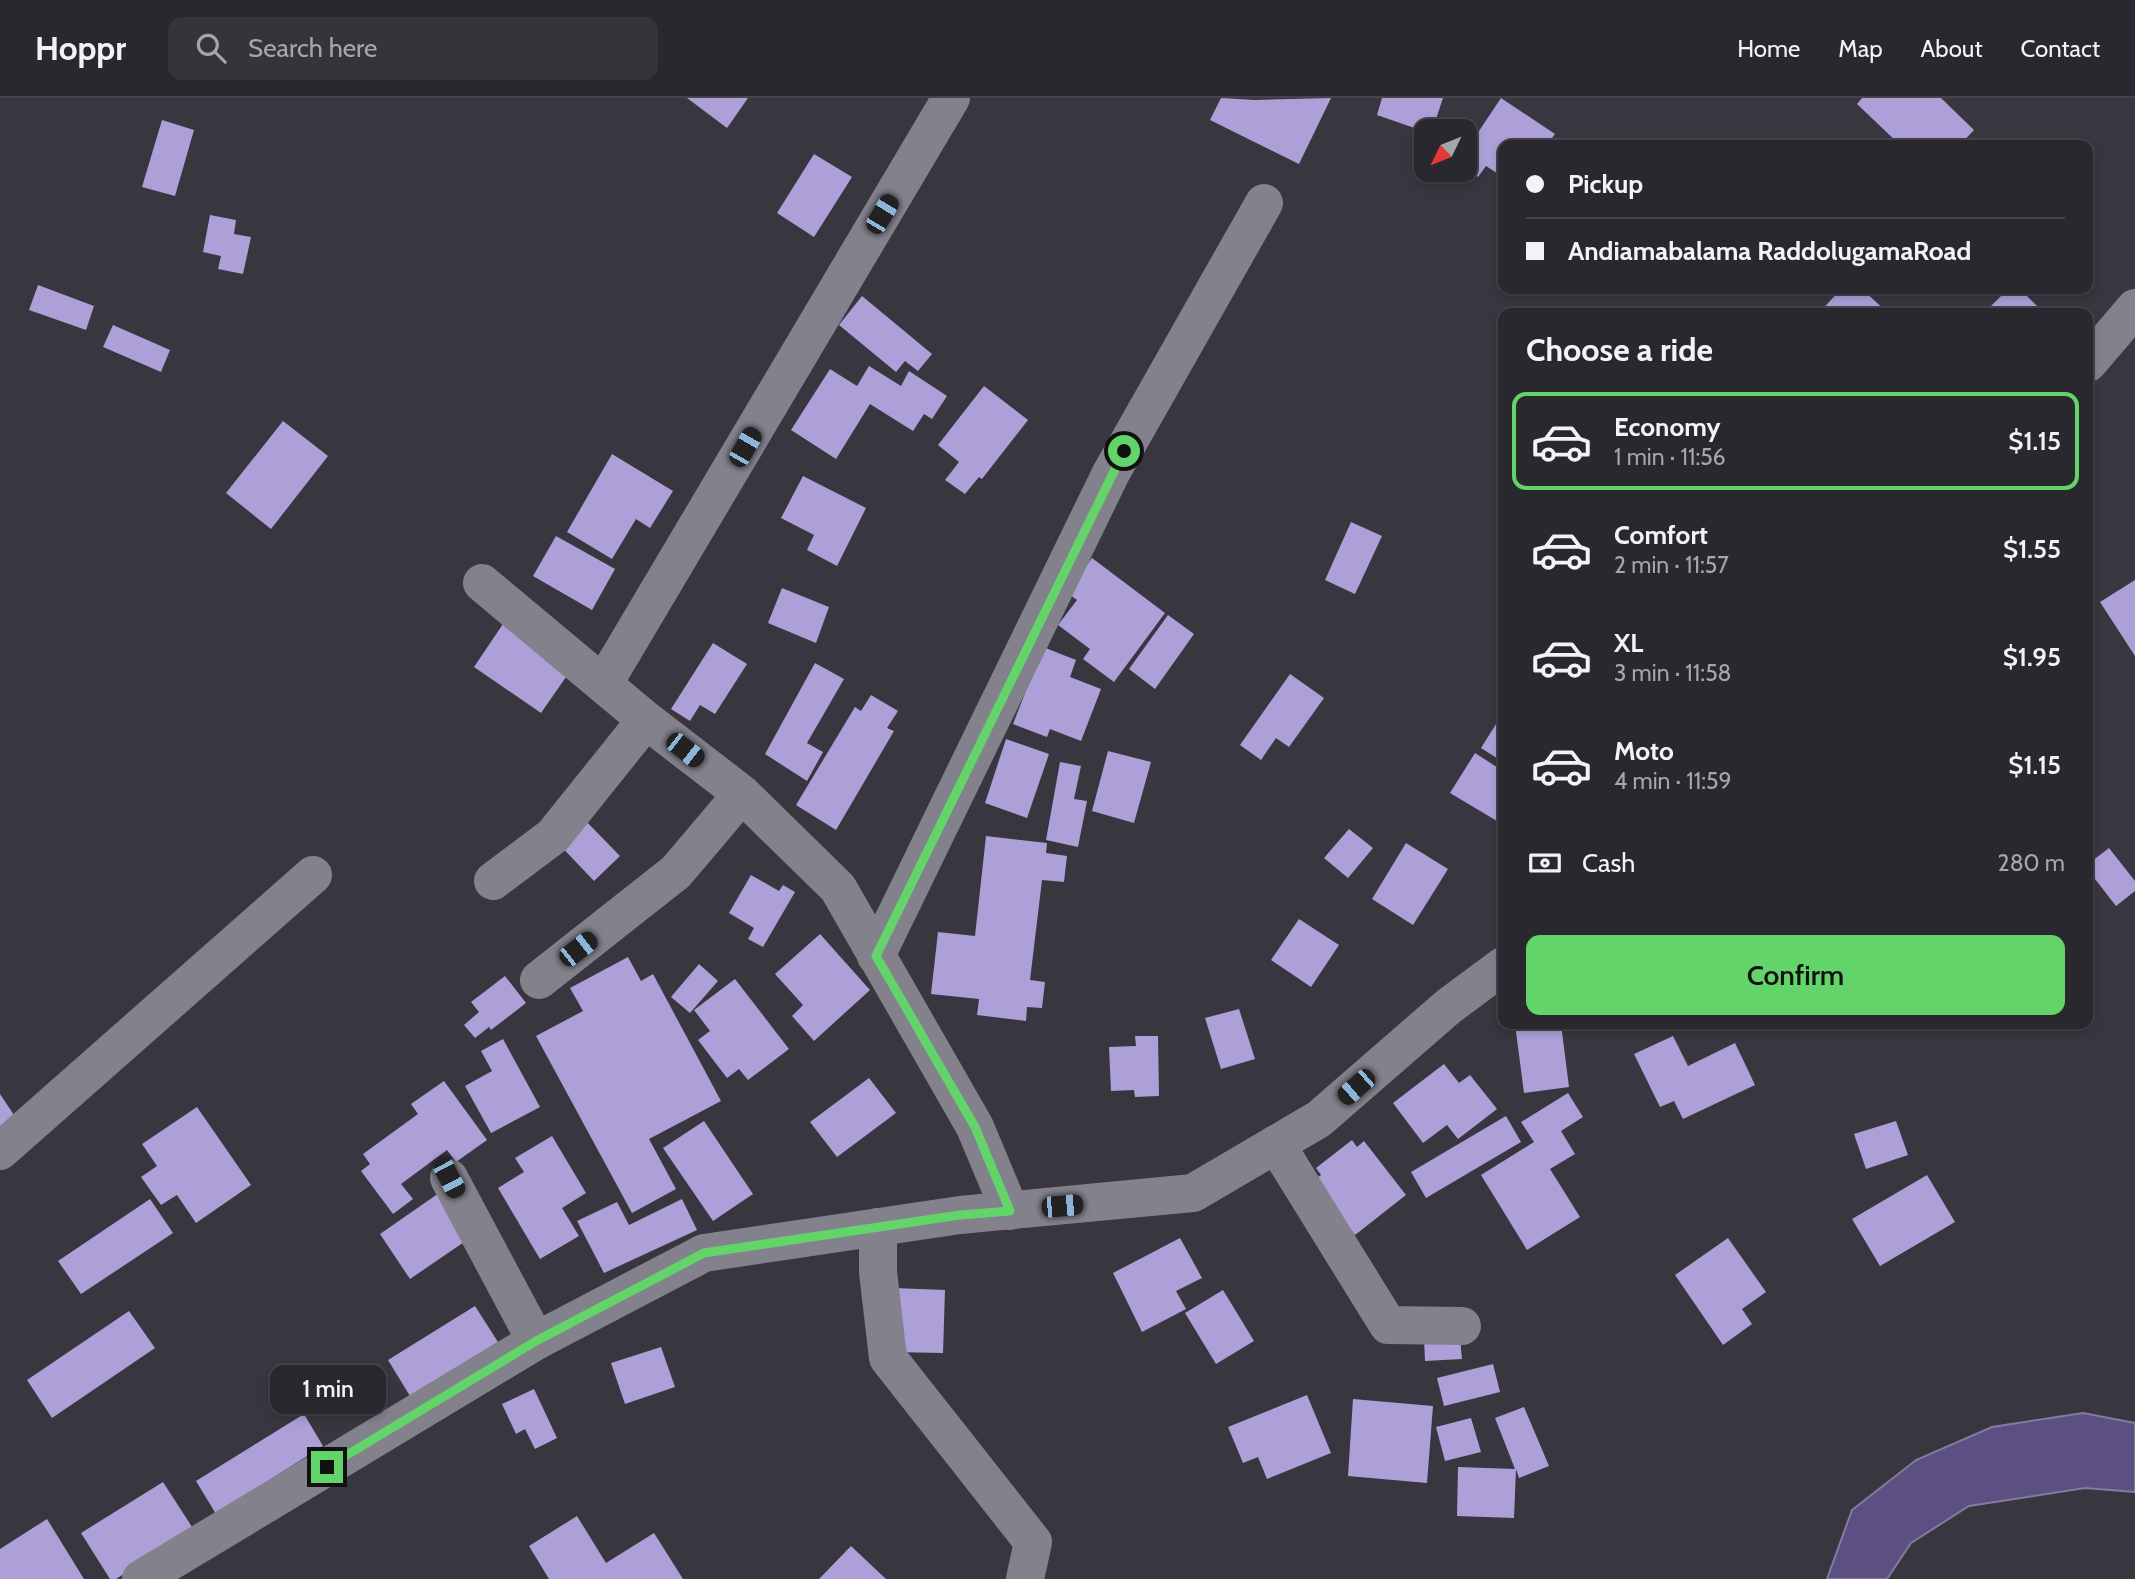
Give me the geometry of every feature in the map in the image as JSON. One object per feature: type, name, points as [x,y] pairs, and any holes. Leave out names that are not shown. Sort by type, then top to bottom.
[{"type":"street","points":[[604,683],[951,98]]},
{"type":"street","points":[[876,956],[1111,473],[1264,204]]},
{"type":"street","points":[[2093,357],[2135,308]]},
{"type":"street","points":[[482,583],[646,720],[742,794],[838,888],[975,1127],[1010,1211]]},
{"type":"street","points":[[493,881],[553,836],[646,720]]},
{"type":"street","points":[[539,980],[676,872],[742,794]]},
{"type":"street","points":[[0,1151],[313,875]]},
{"type":"street","points":[[141,1579],[536,1341],[704,1253],[878,1227],[1193,1193],[1318,1119],[1449,1006],[1498,970]]},
{"type":"street","points":[[1276,1144],[1388,1325],[1462,1326]]},
{"type":"street","points":[[449,1178],[536,1341]]},
{"type":"street","points":[[878,1227],[878,1272],[888,1358],[1033,1542],[1025,1579]]},
{"type":"shaded area","points":[[2083,1413],[2135,1423],[2135,1492],[2085,1488],[1969,1506],[1911,1543],[1887,1579],[1827,1579],[1852,1510],[1916,1460],[1992,1427]]},
{"type":"building","points":[[687,98],[748,98],[727,128]]},
{"type":"building","points":[[1221,98],[1331,98],[1299,164],[1210,120]]},
{"type":"building","points":[[1382,98],[1443,98],[1436,119],[1414,119],[1414,128],[1377,115]]},
{"type":"building","points":[[1501,98],[1555,134],[1551,140],[1498,140],[1498,174],[1486,166],[1478,177],[1477,134]]},
{"type":"building","points":[[1862,98],[1941,98],[1974,130],[1965,140],[1895,140],[1857,104]]},
{"type":"building","points":[[162,120],[194,130],[175,196],[142,187]]},
{"type":"building","points":[[814,154],[852,177],[814,237],[777,213]]},
{"type":"building","points":[[210,215],[236,220],[234,234],[251,237],[243,274],[218,269],[221,256],[203,252]]},
{"type":"building","points":[[38,285],[94,306],[86,330],[29,310]]},
{"type":"building","points":[[1836,294],[1867,294],[1883,308],[1824,308]]},
{"type":"building","points":[[2003,294],[2025,294],[2039,308],[1989,308]]},
{"type":"building","points":[[862,296],[932,354],[918,371],[905,361],[896,372],[839,325]]},
{"type":"building","points":[[113,325],[170,350],[161,372],[103,347]]},
{"type":"building","points":[[869,366],[901,386],[909,371],[947,396],[932,419],[924,414],[913,431],[870,404],[836,459],[791,430],[830,369],[857,386]]},
{"type":"building","points":[[984,386],[1028,420],[982,479],[979,477],[965,494],[945,480],[959,462],[938,445]]},
{"type":"building","points":[[283,421],[328,456],[271,529],[226,493]]},
{"type":"building","points":[[612,454],[673,491],[650,528],[636,519],[612,559],[567,532]]},
{"type":"building","points":[[803,476],[866,508],[837,566],[807,550],[814,535],[781,518]]},
{"type":"building","points":[[1351,522],[1382,536],[1355,594],[1325,580]]},
{"type":"building","points":[[556,536],[615,569],[592,610],[533,576]]},
{"type":"building","points":[[1092,558],[1165,613],[1114,682],[1083,659],[1090,649],[1058,625],[1077,600],[1066,592]]},
{"type":"building","points":[[2135,580],[2135,656],[2100,602]]},
{"type":"building","points":[[782,588],[829,607],[816,643],[768,623]]},
{"type":"building","points":[[1168,615],[1194,634],[1155,689],[1129,669]]},
{"type":"building","points":[[505,621],[573,667],[541,713],[474,667]]},
{"type":"building","points":[[713,643],[747,664],[715,714],[700,705],[690,721],[671,709]]},
{"type":"building","points":[[1043,647],[1076,660],[1070,677],[1101,689],[1081,741],[1050,729],[1047,737],[1013,724]]},
{"type":"building","points":[[815,663],[844,679],[807,743],[823,752],[807,781],[765,754]]},
{"type":"building","points":[[1290,674],[1324,698],[1289,747],[1276,738],[1261,760],[1240,745]]},
{"type":"building","points":[[871,695],[898,711],[887,728],[894,731],[836,830],[796,805],[855,707],[861,711]]},
{"type":"building","points":[[1498,721],[1498,759],[1481,748]]},
{"type":"building","points":[[1006,739],[1049,754],[1027,818],[985,803]]},
{"type":"building","points":[[1108,751],[1151,762],[1134,823],[1092,811]]},
{"type":"building","points":[[1475,753],[1498,768],[1498,822],[1450,793]]},
{"type":"building","points":[[1060,762],[1081,766],[1074,799],[1087,801],[1078,847],[1046,840]]},
{"type":"building","points":[[580,815],[620,856],[594,881],[555,840]]},
{"type":"building","points":[[1349,829],[1373,848],[1348,878],[1324,858]]},
{"type":"building","points":[[986,836],[1047,843],[1046,853],[1067,856],[1064,882],[1042,880],[1030,980],[1045,982],[1042,1008],[1027,1007],[1026,1021],[977,1015],[979,999],[931,994],[938,932],[975,936]]},
{"type":"building","points":[[1406,843],[1448,869],[1413,925],[1372,899]]},
{"type":"building","points":[[2109,848],[2135,881],[2135,891],[2116,906],[2093,876],[2093,860]]},
{"type":"building","points":[[751,875],[779,891],[783,885],[795,892],[763,947],[748,939],[754,928],[729,913]]},
{"type":"building","points":[[1299,919],[1339,945],[1311,987],[1271,960]]},
{"type":"building","points":[[820,934],[870,990],[814,1041],[792,1016],[803,1005],[775,974]]},
{"type":"building","points":[[628,957],[641,981],[653,974],[721,1101],[649,1139],[676,1189],[632,1213],[536,1036],[583,1011],[570,988]]},
{"type":"building","points":[[699,964],[718,981],[690,1013],[671,997]]},
{"type":"building","points":[[505,976],[526,1003],[491,1030],[489,1027],[475,1038],[464,1025],[479,1012],[471,1002]]},
{"type":"building","points":[[735,979],[789,1049],[748,1080],[739,1069],[727,1078],[698,1040],[710,1031],[694,1010]]},
{"type":"building","points":[[1239,1009],[1255,1059],[1221,1069],[1205,1018]]},
{"type":"building","points":[[1516,1029],[1562,1029],[1569,1087],[1524,1093]]},
{"type":"building","points":[[1135,1036],[1158,1036],[1159,1096],[1135,1097],[1134,1090],[1111,1091],[1109,1047],[1136,1046]]},
{"type":"building","points":[[1673,1036],[1688,1066],[1735,1043],[1755,1085],[1683,1119],[1674,1101],[1660,1107],[1634,1054]]},
{"type":"building","points":[[503,1039],[540,1107],[491,1133],[465,1086],[492,1071],[481,1051]]},
{"type":"building","points":[[1444,1064],[1459,1083],[1470,1075],[1497,1109],[1458,1139],[1447,1125],[1423,1143],[1393,1103]]},
{"type":"building","points":[[869,1078],[896,1113],[837,1157],[810,1122]]},
{"type":"building","points":[[444,1081],[487,1140],[456,1162],[447,1150],[401,1184],[413,1199],[393,1214],[361,1171],[370,1164],[363,1154],[418,1114],[411,1104]]},
{"type":"building","points":[[1568,1093],[1583,1117],[1561,1131],[1575,1154],[1550,1169],[1580,1217],[1527,1250],[1481,1175],[1534,1142],[1521,1122]]},
{"type":"building","points":[[0,1094],[16,1118],[0,1129]]},
{"type":"building","points":[[197,1107],[251,1185],[196,1223],[177,1195],[161,1205],[141,1177],[157,1166],[142,1144]]},
{"type":"building","points":[[1506,1116],[1521,1142],[1426,1198],[1411,1172]]},
{"type":"building","points":[[704,1121],[753,1194],[713,1221],[663,1148]]},
{"type":"building","points":[[1896,1121],[1908,1155],[1866,1169],[1854,1134]]},
{"type":"building","points":[[552,1136],[586,1193],[562,1208],[579,1236],[540,1259],[498,1188],[524,1172],[515,1158]]},
{"type":"building","points":[[1352,1140],[1357,1147],[1364,1141],[1406,1195],[1355,1235],[1313,1181],[1321,1175],[1316,1168]]},
{"type":"building","points":[[1927,1175],[1955,1222],[1880,1266],[1852,1219]]},
{"type":"building","points":[[439,1193],[470,1238],[410,1279],[380,1234]]},
{"type":"building","points":[[150,1199],[173,1233],[81,1294],[58,1261]]},
{"type":"building","points":[[682,1199],[697,1230],[604,1273],[577,1221],[617,1202],[629,1225]]},
{"type":"building","points":[[1180,1238],[1202,1278],[1176,1291],[1186,1309],[1142,1332],[1113,1273]]},
{"type":"building","points":[[1728,1238],[1766,1292],[1742,1309],[1752,1324],[1723,1345],[1675,1275]]},
{"type":"building","points":[[894,1288],[945,1290],[943,1353],[892,1352]]},
{"type":"building","points":[[1223,1290],[1254,1341],[1216,1364],[1185,1313]]},
{"type":"building","points":[[475,1306],[498,1342],[410,1396],[388,1360]]},
{"type":"building","points":[[129,1311],[155,1348],[52,1418],[27,1380]]},
{"type":"building","points":[[1460,1338],[1462,1359],[1425,1361],[1424,1339]]},
{"type":"building","points":[[661,1347],[675,1387],[625,1404],[611,1363]]},
{"type":"building","points":[[1493,1364],[1500,1392],[1444,1406],[1437,1378]]},
{"type":"building","points":[[534,1389],[557,1438],[535,1449],[525,1429],[516,1434],[502,1404]]},
{"type":"building","points":[[1307,1395],[1331,1453],[1267,1479],[1258,1457],[1243,1463],[1228,1427]]},
{"type":"building","points":[[1353,1399],[1433,1406],[1427,1483],[1348,1476]]},
{"type":"building","points":[[1524,1407],[1549,1466],[1519,1478],[1516,1469],[1514,1518],[1457,1516],[1458,1467],[1515,1469],[1495,1418]]},
{"type":"building","points":[[304,1414],[323,1446],[216,1514],[196,1481]]},
{"type":"building","points":[[1471,1418],[1481,1452],[1445,1461],[1436,1427]]},
{"type":"building","points":[[163,1482],[194,1530],[116,1579],[110,1579],[81,1533]]},
{"type":"building","points":[[577,1516],[606,1563],[654,1533],[683,1579],[549,1579],[529,1546]]},
{"type":"building","points":[[47,1519],[84,1579],[0,1579],[0,1549]]},
{"type":"building","points":[[851,1546],[886,1579],[819,1579]]},
{"type":"route","points":[[327,1467],[536,1341],[704,1253],[960,1215],[1010,1211],[975,1127],[876,956],[1124,451]]}]
